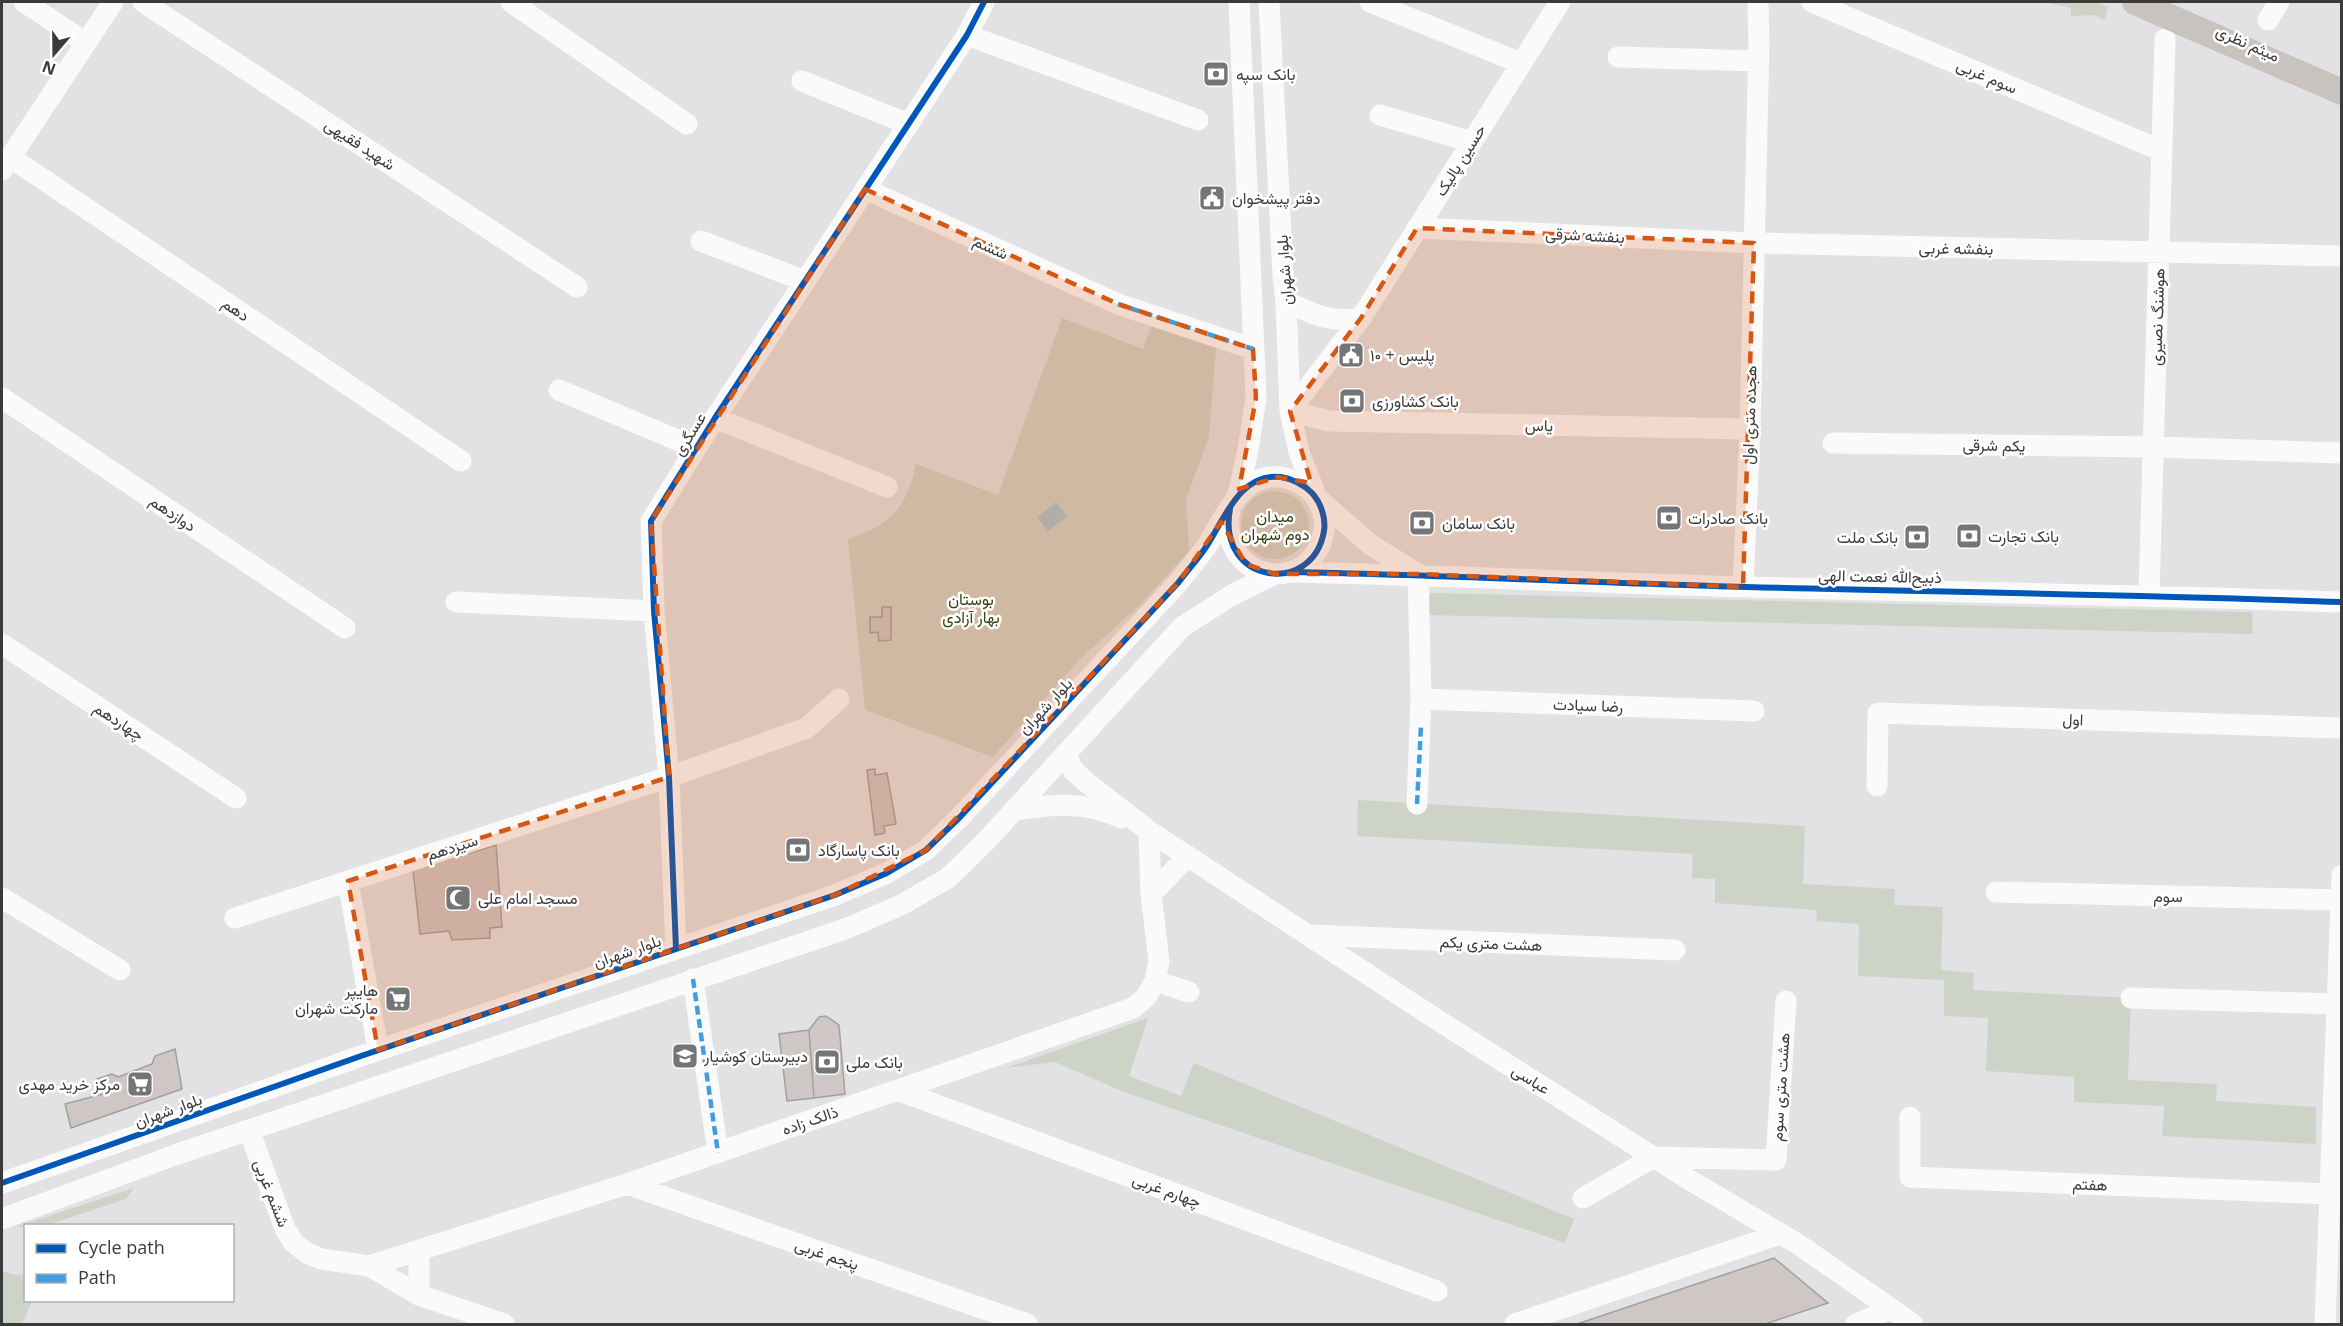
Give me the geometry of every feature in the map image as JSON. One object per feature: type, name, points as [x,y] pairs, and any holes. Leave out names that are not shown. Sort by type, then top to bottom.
[{"type":"main road","points":[[2135,2],[2342,92]]},
{"type":"main road","name":"میثم نظری","points":[[2154,2],[2342,84]]},
{"type":"street","points":[[24,2],[86,43]]},
{"type":"street","points":[[6,164],[113,2]]},
{"type":"street","name":"شهید فقیهی","points":[[143,2],[578,287]]},
{"type":"street","points":[[511,2],[687,124]]},
{"type":"street","name":"عسگری","points":[[676,949],[669,777],[654,611],[651,521],[715,418],[967,35],[984,2]]},
{"type":"street","name":"بلوار شهران","points":[[2,1183],[378,1050],[835,895],[887,873],[926,850],[960,818],[1178,583],[1204,549],[1234,502],[1248,450],[1256,398],[1239,2]]},
{"type":"street","name":"بلوار شهران","points":[[1269,2],[1290,411],[1299,452],[1317,498]]},
{"type":"street","points":[[1370,2],[1521,63]]},
{"type":"street","name":"حسین پالیک","points":[[1290,411],[1361,318],[1560,2]]},
{"type":"street","name":"هجده متری اول","points":[[1743,587],[1750,429],[1758,2]]},
{"type":"street","name":"سوم غربی","points":[[1812,2],[2162,151]]},
{"type":"street","points":[[967,35],[1198,120]]},
{"type":"street","name":"هوشنگ نصیری","points":[[2149,595],[2165,39]]},
{"type":"street","points":[[1618,57],[1758,62]]},
{"type":"street","points":[[802,81],[908,124]]},
{"type":"street","points":[[1380,114],[1472,142]]},
{"type":"street","name":"دهم","points":[[6,164],[461,460]]},
{"type":"street","name":"ششم","points":[[865,189],[1118,304],[1254,349]]},
{"type":"street","name":"بنفشه شرقی","points":[[1417,228],[1754,243]]},
{"type":"street","points":[[701,241],[805,281]]},
{"type":"street","name":"بنفشه غربی","points":[[1754,243],[2342,256]]},
{"type":"street","points":[[1286,301],[1319,317],[1343,321],[1361,318]]},
{"type":"street","points":[[559,390],[696,448]]},
{"type":"street","name":"دوازدهم","points":[[2,398],[345,628]]},
{"type":"street","name":"یاس","points":[[1290,411],[1329,421],[1750,429]]},
{"type":"street","points":[[715,418],[887,487]]},
{"type":"street","name":"یکم شرقی","points":[[1833,443],[2154,447],[2342,453]]},
{"type":"street","points":[[1282,573],[1260,571],[1246,564],[1236,552],[1228,531],[1234,502],[1256,482],[1278,477],[1293,479],[1306,487],[1371,545],[1418,574],[1421,726],[1417,804]]},
{"type":"street","points":[[2,1219],[249,1130],[848,928],[903,904],[948,878],[1014,810],[1182,627],[1232,595],[1309,560],[1322,542],[1324,519],[1317,498]]},
{"type":"street","name":"ذبیح‌الله نعمت الهی","points":[[1282,573],[1418,574],[1743,587],[2149,595],[2342,602]]},
{"type":"street","points":[[456,602],[654,611]]},
{"type":"street","name":"چهاردهم","points":[[2,644],[236,798]]},
{"type":"street","points":[[669,777],[807,728],[839,699]]},
{"type":"street","name":"رضا سیادت","points":[[1421,699],[1754,711]]},
{"type":"street","name":"اول","points":[[1877,786],[1878,713],[2342,728]]},
{"type":"street","points":[[1066,754],[1073,770],[1149,831],[1152,894],[1159,961],[1155,981],[1188,992]]},
{"type":"street","name":"سیزدهم","points":[[235,918],[669,777]]},
{"type":"street","points":[[1014,810],[1058,805],[1102,808],[1149,831]]},
{"type":"street","name":"عباسی","points":[[1149,831],[1654,1157],[1798,1244],[1913,1324]]},
{"type":"street","points":[[1152,894],[1188,856]]},
{"type":"street","points":[[2325,1324],[2334,1264],[2330,1194],[2337,1085],[2336,1004],[2342,875]]},
{"type":"street","points":[[348,881],[378,1050]]},
{"type":"street","name":"سوم","points":[[1996,892],[2341,900]]},
{"type":"street","points":[[2,898],[120,970]]},
{"type":"street","name":"هشت متری یکم","points":[[1308,935],[1675,950]]},
{"type":"street","points":[[693,979],[718,1153]]},
{"type":"street","name":"ذالک زاده","points":[[369,1266],[627,1184],[1133,1008],[1146,996],[1155,981]]},
{"type":"street","points":[[2131,998],[2336,1004]]},
{"type":"street","name":"هشت متری سوم","points":[[1654,1157],[1776,1160],[1786,1001]]},
{"type":"street","name":"چهارم غربی","points":[[897,1090],[1437,1291]]},
{"type":"street","name":"هفتم","points":[[1910,1118],[1910,1177],[2330,1194]]},
{"type":"street","name":"ششم غربی","points":[[249,1130],[285,1229],[294,1243],[307,1253],[321,1259],[369,1266],[419,1295],[468,1318],[504,1324]]},
{"type":"street","points":[[1583,1198],[1654,1157]]},
{"type":"street","name":"پنجم غربی","points":[[627,1184],[1027,1324]]},
{"type":"street","points":[[1515,1324],[1537,1321],[1780,1234]]},
{"type":"street","points":[[419,1250],[419,1295]]},
{"type":"street","points":[[1856,1324],[1890,1309]]},
{"type":"highlighted area","points":[[865,189],[1118,304],[1253,349],[1256,398],[1239,489],[1278,477],[1311,483],[1290,411],[1361,318],[1417,228],[1754,243],[1743,587],[1418,574],[1275,574],[1246,564],[1221,522],[1178,583],[926,850],[835,895],[378,1050],[348,881],[669,777],[651,521]]},
{"type":"green space","points":[[2045,2],[2096,2],[2108,7],[2105,20],[2094,15],[2071,16],[2071,8]]},
{"type":"green space","name":"بوستان بهار آزادی","points":[[1156,313],[1217,336],[1209,437],[1186,499],[1189,551],[1140,605],[1081,658],[993,757],[865,710],[848,539],[876,527],[895,513],[907,493],[916,464],[998,495],[1062,318],[1143,349]]},
{"type":"green space","name":"میدان دوم شهران","points":[[1268,491],[1282,491],[1294,496],[1304,506],[1309,525],[1304,544],[1294,554],[1282,559],[1268,559],[1256,554],[1246,544],[1241,532],[1241,518],[1246,506],[1256,496]]},
{"type":"green space","points":[[1430,593],[2252,612],[2253,634],[1427,615]]},
{"type":"green space","points":[[1358,800],[1805,826],[1803,884],[1895,889],[1894,905],[1943,907],[1941,970],[1974,973],[1973,990],[2131,998],[2128,1080],[2217,1084],[2216,1101],[2316,1107],[2316,1144],[2162,1136],[2164,1106],[2074,1102],[2074,1077],[1986,1071],[1988,1018],[1944,1016],[1944,980],[1858,976],[1859,924],[1817,921],[1816,910],[1715,903],[1715,879],[1692,878],[1693,854],[1357,836]]},
{"type":"green space","points":[[1148,1018],[1129,1076],[1181,1096],[1194,1063],[1574,1219],[1565,1243],[1124,1092],[1055,1062],[1006,1068]]},
{"type":"green space","points":[[134,1188],[126,1199],[50,1224],[24,1224]]},
{"type":"green space","points":[[2,1271],[15,1275],[23,1274],[24,1302],[32,1302],[22,1324],[2,1324]]},
{"type":"water","points":[[1056,502],[1067,516],[1048,531],[1037,517]]},
{"type":"building","points":[[882,607],[891,607],[891,640],[879,641],[878,632],[870,633],[870,617],[882,617]]},
{"type":"building","points":[[875,769],[875,775],[887,773],[896,824],[884,826],[885,833],[875,835],[867,770]]},
{"type":"building","name":"مسجد امام علی","points":[[496,845],[502,927],[490,928],[490,938],[452,940],[449,931],[420,934],[413,870]]},
{"type":"building","name":"بانک ملی","points":[[826,1016],[839,1025],[845,1094],[814,1098],[809,1030],[819,1017]]},
{"type":"building","points":[[809,1030],[814,1098],[787,1101],[779,1034]]},
{"type":"building","name":"مرکز خرید مهدی","points":[[175,1049],[182,1089],[71,1128],[65,1104],[103,1094],[97,1079],[112,1074],[118,1077],[152,1064],[155,1056]]},
{"type":"building","points":[[1774,1258],[1828,1303],[1765,1324],[1577,1324]]},
{"type":"marked path","points":[[1118,304],[1253,349]]},
{"type":"marked path","points":[[1417,804],[1421,726]]},
{"type":"marked path","points":[[693,979],[718,1153]]},
{"type":"cycle path","points":[[676,949],[669,777],[654,611],[651,521],[715,418],[967,35],[984,2]]},
{"type":"cycle path","points":[[2,1183],[361,1056],[835,895],[887,873],[926,850],[960,817],[1178,583],[1203,552],[1227,512],[1244,490],[1267,477],[1281,477],[1298,482],[1318,501],[1322,511],[1324,531],[1316,552],[1303,566],[1286,573],[1268,573],[1251,566],[1237,553],[1230,534],[1230,509]]},
{"type":"cycle path","points":[[1293,572],[1746,587],[2342,602]]},
{"type":"place","name":"بانک سپه","points":[[1216,74]]},
{"type":"place","name":"دفتر پیشخوان","points":[[1212,198]]},
{"type":"place","name":"پلیس + ۱۰","points":[[1351,355]]},
{"type":"place","name":"بانک کشاورزی","points":[[1352,401]]},
{"type":"place","name":"بانک صادرات","points":[[1669,518]]},
{"type":"place","name":"بانک سامان","points":[[1422,523]]},
{"type":"place","name":"بانک تجارت","points":[[1969,536]]},
{"type":"place","name":"بانک ملت","points":[[1917,537]]},
{"type":"place","name":"بانک پاسارگاد","points":[[798,850]]},
{"type":"place","name":"مسجد امام علی","points":[[458,898]]},
{"type":"place","name":"هایپر مارکت شهران","points":[[398,999]]},
{"type":"place","name":"دبیرستان کوشیار","points":[[685,1056]]},
{"type":"place","name":"بانک ملی","points":[[827,1062]]},
{"type":"place","name":"مرکز خرید مهدی","points":[[140,1084]]}]
